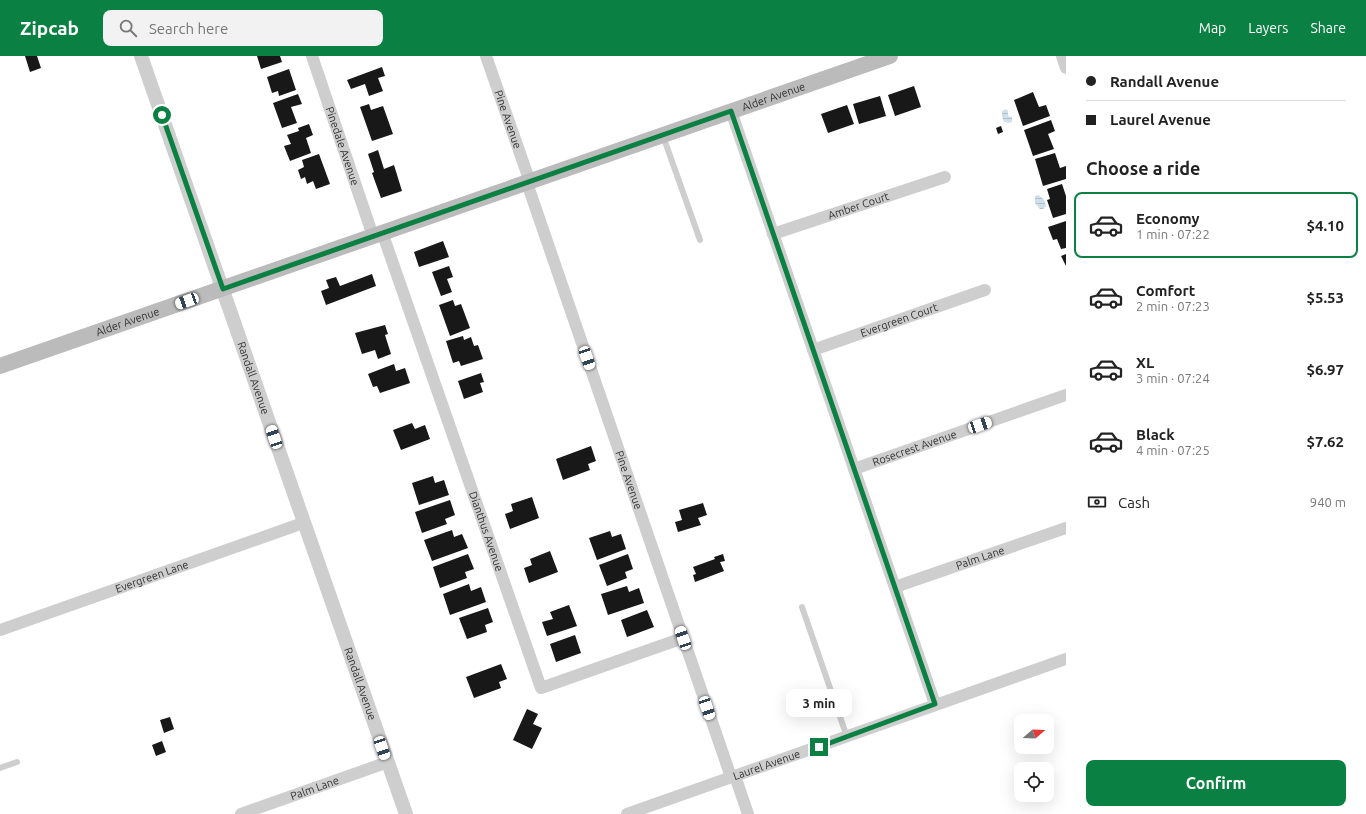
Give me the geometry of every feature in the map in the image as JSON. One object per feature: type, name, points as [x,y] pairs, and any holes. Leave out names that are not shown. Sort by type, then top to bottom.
[{"type":"main road","name":"Alder Avenue","points":[[0,366],[890,56]]},
{"type":"street","name":"Randall Avenue","points":[[141,56],[406,814]]},
{"type":"street","name":"Pinedale Avenue","points":[[312,56],[378,234]]},
{"type":"street","name":"Pine Avenue","points":[[486,56],[683,638],[733,777],[748,814]]},
{"type":"street","points":[[1062,56],[1066,68]]},
{"type":"street","points":[[731,111],[935,704]]},
{"type":"street","name":"Amber Court","points":[[773,234],[945,177]]},
{"type":"street","name":"Dianthus Avenue","points":[[378,234],[541,688],[683,638]]},
{"type":"street","name":"Evergreen Court","points":[[813,350],[985,290]]},
{"type":"street","name":"Rosecrest Avenue","points":[[854,469],[1066,395]]},
{"type":"street","name":"Evergreen Lane","points":[[0,630],[304,523]]},
{"type":"street","name":"Palm Lane","points":[[895,588],[1066,528]]},
{"type":"street","name":"Laurel Avenue","points":[[626,814],[1066,659]]},
{"type":"street","name":"Palm Lane","points":[[241,814],[388,762]]},
{"type":"lane","points":[[663,135],[700,240]]},
{"type":"lane","points":[[802,607],[847,737]]},
{"type":"lane","points":[[0,768],[17,762]]},
{"type":"shaded area","points":[[1006,109],[1008,111],[1008,116],[1012,117],[1012,122],[1009,123],[1004,122],[1002,116],[1002,111]]},
{"type":"shaded area","points":[[1037,195],[1042,198],[1045,203],[1046,206],[1043,209],[1040,209],[1035,203],[1035,197]]},
{"type":"building","points":[[25,56],[37,56],[41,68],[30,72]]},
{"type":"building","points":[[257,56],[280,56],[282,62],[261,69]]},
{"type":"building","points":[[382,67],[385,76],[378,78],[383,91],[369,96],[365,84],[351,89],[347,80]]},
{"type":"building","points":[[289,69],[296,90],[279,96],[278,91],[272,93],[267,77]]},
{"type":"building","points":[[914,86],[921,107],[895,116],[888,95]]},
{"type":"building","points":[[1033,92],[1039,107],[1046,105],[1050,116],[1023,126],[1014,100]]},
{"type":"building","points":[[298,94],[302,104],[291,107],[297,123],[282,128],[273,103]]},
{"type":"building","points":[[880,96],[886,116],[859,124],[853,104]]},
{"type":"building","points":[[369,104],[371,110],[383,106],[393,134],[372,141],[360,107]]},
{"type":"building","points":[[847,105],[854,124],[828,133],[821,114]]},
{"type":"building","points":[[1051,120],[1055,131],[1048,134],[1054,149],[1033,156],[1024,130]]},
{"type":"building","points":[[309,124],[313,135],[306,138],[311,153],[290,161],[284,146],[291,144],[287,135],[299,131],[298,128]]},
{"type":"building","points":[[1001,126],[1003,132],[998,134],[996,128]]},
{"type":"building","points":[[378,150],[384,169],[394,165],[402,191],[381,198],[372,173],[374,172],[368,154]]},
{"type":"building","points":[[1055,153],[1060,168],[1066,166],[1066,179],[1043,186],[1035,159]]},
{"type":"building","points":[[319,154],[330,184],[316,189],[313,181],[307,184],[305,177],[301,179],[298,170],[304,167],[302,160]]},
{"type":"building","points":[[1062,184],[1066,196],[1066,214],[1053,218],[1047,200],[1050,199],[1047,189]]},
{"type":"building","points":[[1066,221],[1066,248],[1061,249],[1057,239],[1053,240],[1048,227]]},
{"type":"building","points":[[443,241],[449,257],[419,267],[414,252]]},
{"type":"building","points":[[1066,254],[1066,266],[1061,256]]},
{"type":"building","points":[[449,266],[453,277],[447,279],[452,292],[441,296],[432,272]]},
{"type":"building","points":[[372,274],[376,286],[326,305],[321,291],[329,288],[326,280],[336,277],[340,286]]},
{"type":"building","points":[[453,300],[455,306],[461,304],[470,328],[450,336],[439,305]]},
{"type":"building","points":[[385,325],[388,334],[385,335],[391,354],[378,359],[375,350],[362,354],[355,333]]},
{"type":"building","points":[[463,336],[464,340],[471,337],[474,346],[478,345],[483,359],[461,366],[459,361],[453,363],[446,341]]},
{"type":"building","points":[[394,364],[396,371],[405,368],[410,383],[380,393],[377,386],[373,387],[368,374]]},
{"type":"building","points":[[481,373],[484,382],[480,383],[483,392],[464,399],[458,381]]},
{"type":"building","points":[[412,423],[415,429],[425,425],[430,439],[401,450],[393,430]]},
{"type":"building","points":[[591,446],[596,461],[588,464],[590,470],[563,480],[556,459]]},
{"type":"building","points":[[433,476],[435,483],[444,480],[449,495],[419,505],[412,483]]},
{"type":"building","points":[[532,497],[539,518],[510,529],[505,514],[513,511],[511,504]]},
{"type":"building","points":[[450,500],[455,515],[445,519],[447,524],[422,533],[415,512]]},
{"type":"building","points":[[703,503],[707,515],[698,518],[701,525],[678,532],[675,522],[682,520],[679,510]]},
{"type":"building","points":[[452,530],[454,537],[462,534],[468,548],[432,561],[424,540]]},
{"type":"building","points":[[610,531],[612,537],[621,534],[626,549],[597,560],[589,538]]},
{"type":"building","points":[[550,551],[558,572],[529,583],[524,568],[532,565],[530,559]]},
{"type":"building","points":[[468,554],[474,569],[465,572],[467,578],[440,588],[433,567]]},
{"type":"building","points":[[628,554],[633,569],[625,572],[627,578],[607,586],[599,565]]},
{"type":"building","points":[[723,554],[725,561],[720,562],[724,571],[695,582],[693,575],[696,574],[693,567],[715,559],[714,557]]},
{"type":"building","points":[[469,584],[471,591],[481,587],[486,602],[450,615],[443,594]]},
{"type":"building","points":[[627,586],[629,592],[639,588],[644,603],[608,615],[601,594]]},
{"type":"building","points":[[569,605],[577,626],[547,636],[542,622],[553,619],[550,612]]},
{"type":"building","points":[[488,608],[493,622],[485,625],[487,632],[467,639],[459,618]]},
{"type":"building","points":[[647,610],[654,627],[627,637],[621,620]]},
{"type":"building","points":[[575,635],[581,653],[556,662],[550,644]]},
{"type":"building","points":[[501,664],[507,679],[499,682],[501,688],[474,698],[466,677]]},
{"type":"building","points":[[527,709],[538,714],[533,724],[542,728],[532,749],[513,740]]},
{"type":"building","points":[[170,717],[174,729],[164,733],[160,720]]},
{"type":"building","points":[[162,741],[166,752],[156,756],[152,745]]},
{"type":"route","points":[[162,115],[223,289],[731,111],[935,704],[819,747]]}]
